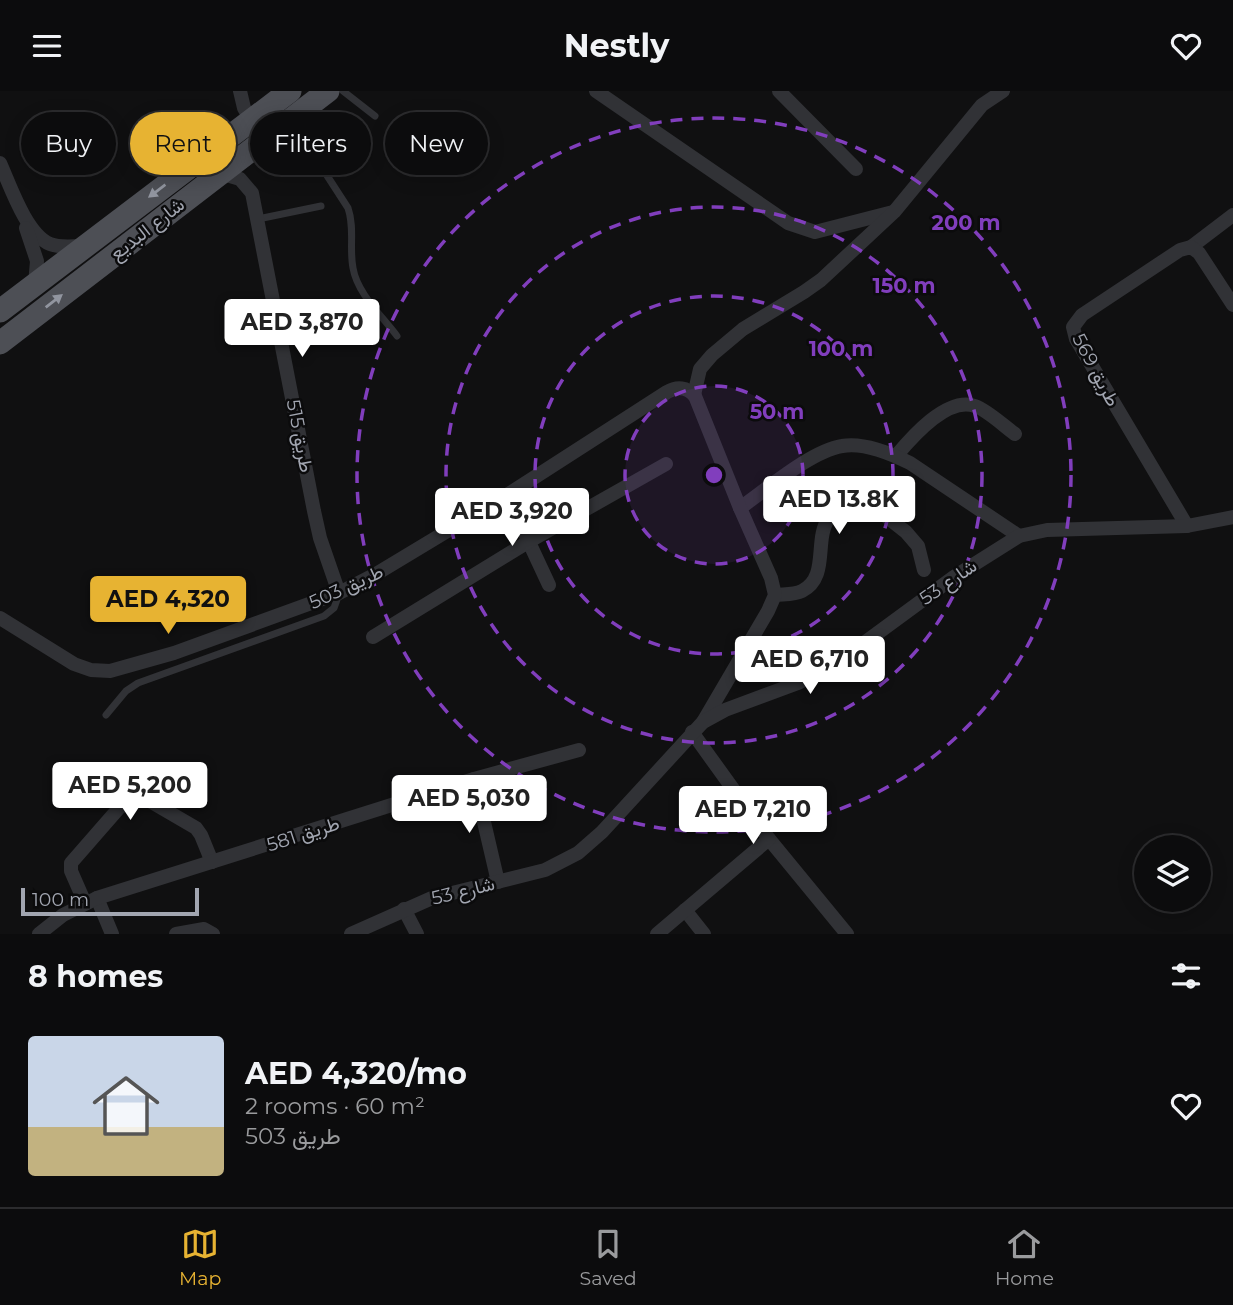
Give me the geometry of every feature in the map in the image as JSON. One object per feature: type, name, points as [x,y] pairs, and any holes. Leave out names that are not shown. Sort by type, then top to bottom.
[{"type":"main road","name":"شارع البديع","points":[[262,112],[290,91]]},
{"type":"main road","name":"شارع البديع","points":[[300,112],[328,91]]},
{"type":"main road","name":"شارع البديع","points":[[0,311],[250,121]]},
{"type":"main road","name":"شارع البديع","points":[[236,161],[250,150]]},
{"type":"main road","name":"شارع البديع","points":[[0,343],[217,175]]},
{"type":"street","points":[[240,91],[244,109],[250,118]]},
{"type":"street","points":[[596,91],[788,223],[815,232],[894,212]]},
{"type":"street","points":[[779,91],[856,169]]},
{"type":"street","points":[[704,722],[775,595],[771,578],[694,395],[700,369],[743,328],[821,280],[894,212],[982,105],[1003,91]]},
{"type":"street","points":[[0,163],[21,210],[36,254],[38,269],[35,284]]},
{"type":"street","name":"طريق 515","points":[[234,175],[249,187],[258,219],[314,511],[320,538],[339,593]]},
{"type":"street","points":[[21,210],[44,240],[57,246],[85,246]]},
{"type":"street","points":[[1233,215],[1191,247],[1199,253],[1233,305]]},
{"type":"street","name":"طريق 569","points":[[1187,526],[1076,339],[1073,327],[1082,315],[1180,250],[1191,247]]},
{"type":"street","name":"طريق 503","points":[[0,618],[74,664],[91,670],[110,671],[174,653],[339,593],[376,574],[507,495],[667,392],[679,387],[694,395]]},
{"type":"street","points":[[896,456],[912,436],[936,417],[959,405],[975,406],[1015,434]]},
{"type":"street","points":[[740,508],[818,454],[844,445],[857,446],[896,456],[911,463],[1019,536]]},
{"type":"street","points":[[373,637],[528,542],[666,464]]},
{"type":"street","points":[[507,495],[549,585]]},
{"type":"street","points":[[775,595],[794,594],[814,582],[819,565],[823,526],[827,519],[837,512],[856,503],[868,502],[906,532],[918,546],[924,570]]},
{"type":"street","name":"شارع 53","points":[[417,934],[404,909],[432,898],[545,870],[578,853],[602,832],[704,722],[725,711],[798,683],[841,660],[954,577],[1019,536],[1047,530],[1187,526],[1233,517]]},
{"type":"street","points":[[692,732],[769,839],[847,934]]},
{"type":"street","name":"طريق 581","points":[[39,934],[63,915],[91,901],[474,779],[579,750]]},
{"type":"street","points":[[474,779],[498,882]]},
{"type":"street","points":[[112,934],[71,871],[71,863],[128,801],[140,798],[148,800],[196,828],[212,863]]},
{"type":"street","points":[[657,934],[769,839]]},
{"type":"street","points":[[351,934],[404,909]]},
{"type":"street","points":[[685,910],[704,934]]},
{"type":"street","points":[[176,934],[204,929],[213,934]]},
{"type":"lane","points":[[343,91],[375,116]]},
{"type":"lane","points":[[327,175],[348,208],[352,223],[355,277],[397,336]]},
{"type":"lane","points":[[258,219],[321,206]]},
{"type":"lane","points":[[106,715],[126,691],[138,683],[324,616],[334,608],[339,593]]}]
